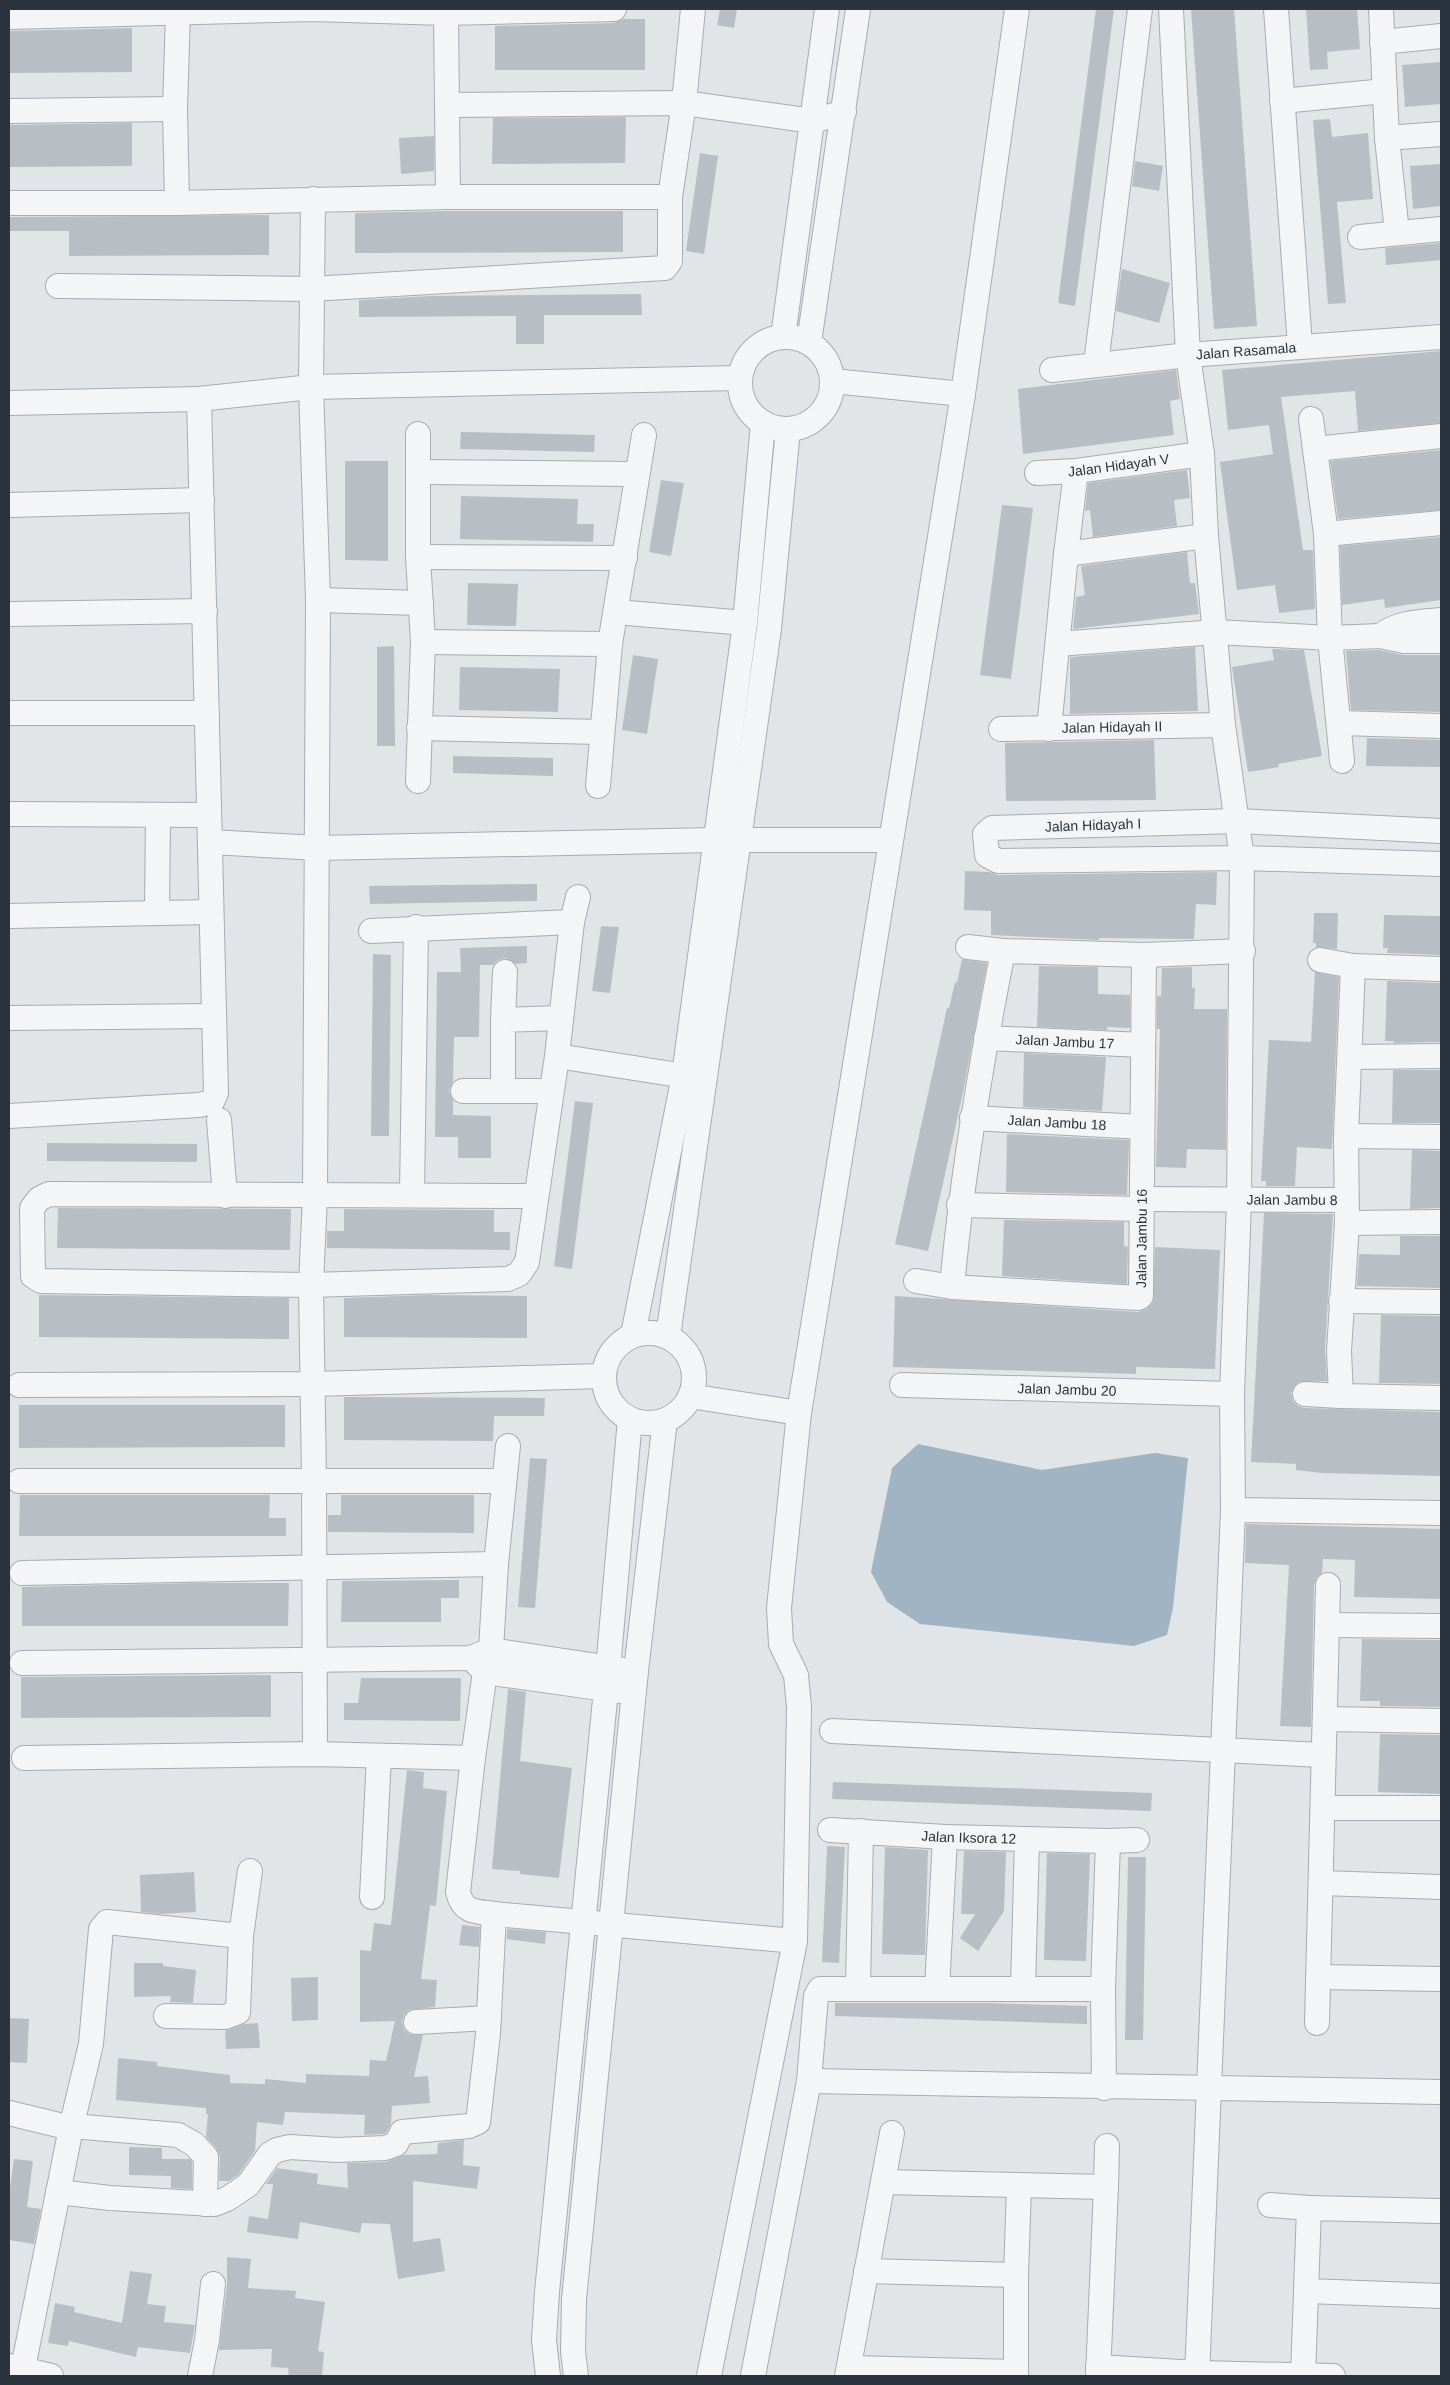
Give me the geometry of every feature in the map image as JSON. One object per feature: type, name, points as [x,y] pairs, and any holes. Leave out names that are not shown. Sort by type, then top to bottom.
[{"type":"street","points":[[9,17],[312,9],[446,13],[614,9]]},
{"type":"street","points":[[58,286],[311,289],[665,268],[670,261],[670,197],[684,103],[693,9]]},
{"type":"street","points":[[783,337],[827,9]]},
{"type":"street","points":[[809,342],[858,9]]},
{"type":"street","points":[[709,2376],[795,1941],[799,1707],[796,1674],[781,1644],[779,1608],[799,1413],[963,394],[1017,9]]},
{"type":"street","points":[[1096,364],[1140,9]]},
{"type":"street","points":[[1171,9],[1188,355],[1202,454],[1206,536],[1224,725],[1242,858],[1239,1201],[1232,1394],[1233,1510],[1221,1752],[1197,2375]]},
{"type":"street","points":[[1276,9],[1300,346]]},
{"type":"street","points":[[1381,9],[1387,138],[1397,233]]},
{"type":"street","points":[[177,203],[175,109],[178,13]]},
{"type":"street","points":[[446,13],[448,197]]},
{"type":"street","points":[[1382,42],[1441,36]]},
{"type":"street","points":[[1282,101],[1385,91]]},
{"type":"street","points":[[448,105],[684,103],[813,121],[844,112]]},
{"type":"street","points":[[9,111],[175,109]]},
{"type":"street","points":[[1387,138],[1441,134]]},
{"type":"street","points":[[9,203],[177,203],[448,197],[670,197]]},
{"type":"street","points":[[313,199],[311,387],[318,600],[315,1196],[311,1285],[315,1754]]},
{"type":"street","points":[[1360,236],[1441,229]]},
{"type":"street","points":[[783,337],[796,337],[809,342],[826,358],[833,381],[828,404],[811,422],[788,429],[763,423],[745,404],[740,378],[747,358],[763,343],[783,337]]},
{"type":"street","name":"Jalan Rasamala","points":[[1052,370],[1188,355],[1441,337]]},
{"type":"street","points":[[9,403],[200,400],[311,387],[740,378]]},
{"type":"street","points":[[833,381],[963,394]]},
{"type":"street","points":[[9,1116],[199,1105],[212,1102],[216,1093],[200,400]]},
{"type":"street","points":[[1311,419],[1326,534],[1330,638],[1340,723],[1342,761]]},
{"type":"street","points":[[668,1336],[694,1077],[714,840],[745,623],[763,423]]},
{"type":"street","points":[[633,1335],[694,1077],[740,840],[769,628],[788,429]]},
{"type":"street","points":[[418,434],[418,557],[423,642],[418,781]]},
{"type":"street","points":[[598,786],[610,644],[625,558],[636,474],[644,435]]},
{"type":"street","points":[[1314,449],[1441,436]]},
{"type":"street","name":"Jalan Hidayah V","points":[[1037,473],[1076,471],[1202,454]]},
{"type":"street","points":[[1049,729],[1076,471]]},
{"type":"street","points":[[418,472],[636,474]]},
{"type":"street","points":[[9,505],[202,500]]},
{"type":"street","points":[[1326,534],[1441,522]]},
{"type":"street","points":[[1066,554],[1206,536]]},
{"type":"street","points":[[418,557],[625,558]]},
{"type":"street","points":[[318,600],[421,603]]},
{"type":"street","points":[[9,614],[205,611]]},
{"type":"street","points":[[616,612],[745,623]]},
{"type":"street","points":[[1380,636],[1392,628],[1406,624],[1441,620]]},
{"type":"street","points":[[1058,644],[1216,632],[1330,638],[1380,636],[1404,641],[1441,641]]},
{"type":"street","points":[[423,642],[610,644]]},
{"type":"street","points":[[9,713],[207,713]]},
{"type":"street","points":[[1340,723],[1441,726]]},
{"type":"street","name":"Jalan Hidayah II","points":[[1001,729],[1224,725]]},
{"type":"street","points":[[419,728],[602,732]]},
{"type":"street","points":[[9,814],[209,815]]},
{"type":"street","points":[[157,913],[158,814]]},
{"type":"street","points":[[1238,821],[1441,831]]},
{"type":"street","name":"Jalan Hidayah I","points":[[1238,821],[992,828],[985,834],[987,856],[998,861],[1242,858]]},
{"type":"street","points":[[210,842],[318,848],[714,840],[891,840]]},
{"type":"street","points":[[1242,858],[1441,864]]},
{"type":"street","points":[[535,1196],[49,1194],[39,1199],[32,1208],[33,1276],[41,1281],[311,1285],[508,1279],[519,1274],[527,1262],[535,1196],[557,1056],[572,922],[578,897]]},
{"type":"street","points":[[9,916],[211,912]]},
{"type":"street","points":[[371,931],[416,927],[572,922]]},
{"type":"street","points":[[412,1194],[416,927]]},
{"type":"street","points":[[968,947],[1003,951],[1144,955],[1242,951]]},
{"type":"street","points":[[952,1287],[959,1205],[972,1118],[1003,951]]},
{"type":"street","name":"Jalan Jambu 16","points":[[916,1281],[952,1287],[1138,1298],[1142,1296],[1141,1204],[1144,955]]},
{"type":"street","points":[[1320,960],[1353,966],[1441,969]]},
{"type":"street","points":[[1341,1396],[1339,1351],[1346,1212],[1346,1136],[1351,1057],[1353,966]]},
{"type":"street","points":[[503,1091],[503,1020],[506,972]]},
{"type":"street","points":[[9,1018],[214,1016]]},
{"type":"street","points":[[503,1020],[561,1018]]},
{"type":"street","name":"Jalan Jambu 17","points":[[986,1038],[1143,1045]]},
{"type":"street","points":[[557,1056],[694,1077]]},
{"type":"street","points":[[1351,1057],[1441,1056]]},
{"type":"street","points":[[463,1091],[551,1091]]},
{"type":"street","name":"Jalan Jambu 18","points":[[972,1118],[1142,1127]]},
{"type":"street","points":[[219,1120],[224,1196]]},
{"type":"street","points":[[1346,1136],[1441,1137]]},
{"type":"street","name":"Jalan Jambu 8","points":[[959,1205],[1141,1204],[1239,1201],[1441,1222]]},
{"type":"street","points":[[1341,1301],[1441,1302]]},
{"type":"street","points":[[650,1332],[668,1336],[682,1347],[692,1362],[694,1379],[690,1396],[680,1411],[665,1420],[647,1423],[630,1419],[616,1409],[606,1394],[603,1376],[608,1359],[618,1345],[633,1335],[650,1332]]},
{"type":"street","points":[[18,1385],[313,1384],[603,1376]]},
{"type":"street","name":"Jalan Jambu 20","points":[[902,1385],[1232,1394]]},
{"type":"street","points":[[1305,1394],[1441,1398]]},
{"type":"street","points":[[690,1396],[799,1413]]},
{"type":"street","points":[[548,2376],[544,2340],[547,2292],[607,1679],[630,1419]]},
{"type":"street","points":[[576,2376],[573,2352],[574,2299],[636,1682],[665,1420]]},
{"type":"street","points":[[508,1446],[496,1564],[482,1660],[458,1892],[461,1903],[471,1910],[494,1914],[795,1941]]},
{"type":"street","points":[[19,1481],[504,1481]]},
{"type":"street","points":[[1233,1510],[1441,1513]]},
{"type":"street","points":[[22,1573],[496,1564]]},
{"type":"street","points":[[1317,2023],[1323,1808],[1322,1755],[1326,1719],[1328,1585]]},
{"type":"street","points":[[1327,1625],[1441,1626]]},
{"type":"street","points":[[22,1663],[314,1659],[482,1660],[636,1682]]},
{"type":"street","points":[[1326,1719],[1441,1721]]},
{"type":"street","points":[[832,1731],[1221,1752],[1322,1755]]},
{"type":"street","points":[[24,1758],[315,1754],[473,1758]]},
{"type":"street","points":[[372,1897],[379,1756]]},
{"type":"street","points":[[1323,1808],[1441,1808]]},
{"type":"street","name":"Jalan Iksora 12","points":[[830,1830],[1027,1839],[1137,1840]]},
{"type":"street","points":[[858,1988],[861,1832]]},
{"type":"street","points":[[937,1989],[945,1836]]},
{"type":"street","points":[[1023,1988],[1027,1839]]},
{"type":"street","points":[[1104,2088],[1103,1989],[1108,1841]]},
{"type":"street","points":[[166,2016],[224,2017],[238,2012],[241,1936],[250,1871]]},
{"type":"street","points":[[1321,1883],[1441,1887]]},
{"type":"street","points":[[58,2192],[110,2198],[214,2204],[227,2199],[248,2185],[270,2154],[277,2150],[290,2147],[338,2150],[385,2148],[396,2144],[402,2132],[469,2126],[478,2122],[489,2018],[494,1914]]},
{"type":"street","points":[[51,2376],[16,2367],[91,2044],[101,1929],[107,1922],[241,1936]]},
{"type":"street","points":[[1318,1977],[1441,1979]]},
{"type":"street","points":[[759,2375],[809,2081],[816,1996],[820,1989],[1103,1989]]},
{"type":"street","points":[[416,2022],[489,2018]]},
{"type":"street","points":[[809,2081],[1104,2088],[1441,2092]]},
{"type":"street","points":[[9,2113],[72,2127],[163,2133],[185,2138],[194,2144],[206,2157],[205,2204]]},
{"type":"street","points":[[892,2133],[848,2372],[1016,2374],[1016,2275],[1019,2187]]},
{"type":"street","points":[[1107,2146],[1098,2372],[1333,2376]]},
{"type":"street","points":[[883,2182],[1019,2187],[1106,2187]]},
{"type":"street","points":[[1270,2205],[1309,2208],[1441,2211]]},
{"type":"street","points":[[1303,2376],[1309,2208]]},
{"type":"street","points":[[866,2271],[1016,2275]]},
{"type":"street","points":[[200,2376],[206,2348],[213,2284]]},
{"type":"street","points":[[1307,2291],[1441,2296]]},
{"type":"water","points":[[918,1444],[1042,1470],[1155,1453],[1188,1458],[1173,1608],[1167,1635],[1134,1646],[920,1624],[887,1602],[871,1572],[892,1468]]},
{"type":"building","points":[[720,9],[737,9],[734,28],[717,25]]},
{"type":"building","points":[[1096,9],[1114,9],[1075,306],[1058,303]]},
{"type":"building","points":[[1191,9],[1234,9],[1257,326],[1214,329]]},
{"type":"building","points":[[1306,9],[1357,9],[1360,49],[1327,52],[1328,69],[1310,70]]},
{"type":"building","points":[[623,19],[645,19],[645,70],[495,70],[495,26],[614,23]]},
{"type":"building","points":[[132,28],[132,72],[9,73],[9,31]]},
{"type":"building","points":[[1441,62],[1441,104],[1405,107],[1402,65]]},
{"type":"building","points":[[626,117],[625,163],[492,164],[493,118]]},
{"type":"building","points":[[1330,119],[1332,137],[1368,133],[1373,199],[1337,202],[1346,303],[1328,304],[1313,120]]},
{"type":"building","points":[[132,123],[132,166],[9,167],[9,125]]},
{"type":"building","points":[[434,136],[434,171],[401,174],[399,138]]},
{"type":"building","points":[[700,153],[718,156],[704,254],[686,251]]},
{"type":"building","points":[[1135,161],[1163,166],[1159,191],[1132,186]]},
{"type":"building","points":[[1441,164],[1441,206],[1413,209],[1410,166]]},
{"type":"building","points":[[623,211],[623,252],[355,253],[355,213]]},
{"type":"building","points":[[269,215],[269,255],[69,256],[69,231],[9,231],[9,217]]},
{"type":"building","points":[[1441,243],[1441,260],[1386,265],[1385,248]]},
{"type":"building","points":[[1122,269],[1170,283],[1159,323],[1116,311]]},
{"type":"building","points":[[641,294],[642,315],[544,315],[544,344],[516,344],[516,316],[359,317],[359,300],[431,296]]},
{"type":"building","points":[[1441,351],[1441,423],[1358,431],[1355,391],[1281,397],[1303,550],[1313,550],[1315,609],[1279,613],[1275,585],[1237,590],[1220,462],[1273,454],[1269,425],[1228,430],[1222,370]]},
{"type":"building","points":[[1176,370],[1180,399],[1170,401],[1174,435],[1023,454],[1018,389]]},
{"type":"building","points":[[461,432],[595,435],[594,452],[460,449]]},
{"type":"building","points":[[1441,450],[1441,510],[1338,519],[1330,461]]},
{"type":"building","points":[[345,461],[388,461],[388,561],[345,560]]},
{"type":"building","points":[[1187,470],[1190,498],[1174,500],[1177,526],[1093,537],[1090,510],[1085,511],[1088,483]]},
{"type":"building","points":[[661,480],[684,483],[671,556],[649,552]]},
{"type":"building","points":[[461,496],[578,499],[577,524],[594,524],[593,542],[460,539]]},
{"type":"building","points":[[1002,505],[1033,508],[1011,679],[980,675]]},
{"type":"building","points":[[1441,537],[1441,600],[1385,608],[1384,599],[1342,605],[1340,546]]},
{"type":"building","points":[[1187,552],[1190,583],[1195,583],[1199,614],[1073,629],[1076,597],[1085,595],[1081,566]]},
{"type":"building","points":[[468,583],[518,584],[516,626],[467,625]]},
{"type":"building","points":[[394,646],[395,746],[377,746],[377,647]]},
{"type":"building","points":[[1195,647],[1198,711],[1070,714],[1070,657]]},
{"type":"building","points":[[1272,649],[1304,650],[1322,756],[1278,764],[1279,767],[1248,772],[1232,667],[1274,660]]},
{"type":"building","points":[[1379,650],[1404,655],[1441,655],[1441,712],[1351,710],[1346,651]]},
{"type":"building","points":[[633,655],[658,659],[647,734],[622,730]]},
{"type":"building","points":[[460,667],[560,669],[558,712],[459,710]]},
{"type":"building","points":[[1367,738],[1441,740],[1441,767],[1366,766]]},
{"type":"building","points":[[1154,740],[1156,800],[1006,801],[1005,743]]},
{"type":"building","points":[[453,756],[553,758],[553,776],[453,773]]},
{"type":"building","points":[[965,871],[989,872],[998,875],[1217,872],[1216,905],[1196,904],[1194,939],[1099,938],[1099,940],[991,935],[991,911],[964,910]]},
{"type":"building","points":[[537,884],[537,901],[370,904],[369,886]]},
{"type":"building","points":[[1314,913],[1338,913],[1337,949],[1316,947],[1316,943],[1313,943]]},
{"type":"building","points":[[1384,915],[1441,916],[1441,955],[1387,953],[1388,948],[1383,948]]},
{"type":"building","points":[[601,926],[619,927],[610,993],[592,991]]},
{"type":"building","points":[[527,946],[527,963],[516,964],[505,958],[498,960],[493,965],[480,965],[479,1037],[454,1037],[453,1082],[449,1091],[453,1100],[453,1115],[491,1116],[491,1158],[458,1158],[458,1137],[435,1137],[437,972],[461,972],[460,948]]},
{"type":"building","points":[[373,954],[391,955],[389,1136],[371,1136]]},
{"type":"building","points":[[962,959],[987,963],[964,1088],[928,1251],[895,1244],[947,1008],[949,1008],[955,982],[957,983]]},
{"type":"building","points":[[1039,966],[1098,967],[1098,994],[1130,995],[1130,1028],[1107,1027],[1107,1030],[1037,1027]]},
{"type":"building","points":[[1192,967],[1192,988],[1195,988],[1194,1009],[1227,1009],[1226,1150],[1187,1149],[1186,1168],[1156,1167],[1160,1029],[1157,1029],[1157,996],[1161,996],[1162,968]]},
{"type":"building","points":[[1315,972],[1339,977],[1332,1149],[1297,1147],[1295,1186],[1266,1186],[1266,1181],[1261,1181],[1269,1040],[1311,1042]]},
{"type":"building","points":[[1387,981],[1441,983],[1441,1042],[1393,1043],[1394,1041],[1385,1041]]},
{"type":"building","points":[[1024,1053],[1106,1057],[1102,1111],[1023,1107]]},
{"type":"building","points":[[1393,1070],[1441,1070],[1441,1123],[1392,1123]]},
{"type":"building","points":[[575,1101],[593,1103],[572,1269],[554,1266]]},
{"type":"building","points":[[1007,1134],[1129,1140],[1127,1195],[1006,1192]]},
{"type":"building","points":[[47,1143],[197,1144],[197,1162],[47,1161]]},
{"type":"building","points":[[1412,1150],[1441,1151],[1441,1208],[1410,1209]]},
{"type":"building","points":[[58,1208],[291,1209],[290,1250],[57,1248]]},
{"type":"building","points":[[344,1209],[494,1210],[494,1232],[510,1232],[510,1250],[327,1248],[327,1231],[344,1231]]},
{"type":"building","points":[[1264,1213],[1333,1214],[1325,1350],[1327,1381],[1298,1382],[1291,1393],[1293,1401],[1298,1406],[1304,1408],[1441,1412],[1441,1476],[1321,1473],[1296,1470],[1296,1464],[1251,1462]]},
{"type":"building","points":[[1004,1220],[1124,1222],[1124,1246],[1128,1247],[1127,1284],[1002,1276]]},
{"type":"building","points":[[1400,1236],[1441,1236],[1441,1288],[1357,1286],[1359,1254],[1400,1255]]},
{"type":"building","points":[[1155,1247],[1220,1250],[1215,1369],[1136,1367],[1136,1374],[893,1367],[895,1296],[1138,1312],[1146,1309],[1153,1302]]},
{"type":"building","points":[[39,1295],[289,1298],[289,1339],[39,1337]]},
{"type":"building","points":[[428,1295],[527,1296],[527,1338],[344,1337],[344,1298]]},
{"type":"building","points":[[1381,1315],[1441,1316],[1441,1384],[1379,1383]]},
{"type":"building","points":[[344,1397],[545,1398],[544,1416],[494,1416],[493,1441],[344,1440]]},
{"type":"building","points":[[19,1405],[285,1405],[285,1447],[19,1448]]},
{"type":"building","points":[[530,1458],[547,1459],[535,1608],[518,1607]]},
{"type":"building","points":[[20,1495],[270,1495],[269,1518],[286,1518],[286,1536],[19,1536]]},
{"type":"building","points":[[341,1495],[474,1495],[474,1533],[328,1532],[328,1515],[341,1515]]},
{"type":"building","points":[[1246,1524],[1441,1529],[1441,1599],[1354,1597],[1355,1560],[1323,1559],[1322,1573],[1317,1577],[1314,1585],[1311,1727],[1280,1726],[1289,1565],[1245,1563]]},
{"type":"building","points":[[459,1580],[459,1598],[441,1598],[441,1622],[341,1622],[342,1581]]},
{"type":"building","points":[[289,1583],[288,1626],[22,1626],[22,1587]]},
{"type":"building","points":[[1362,1639],[1441,1640],[1441,1707],[1380,1706],[1380,1701],[1360,1701]]},
{"type":"building","points":[[271,1675],[271,1717],[21,1718],[21,1677]]},
{"type":"building","points":[[361,1678],[461,1678],[460,1721],[344,1720],[344,1703],[358,1703]]},
{"type":"building","points":[[508,1689],[526,1692],[520,1761],[572,1768],[559,1878],[520,1874],[520,1871],[492,1869]]},
{"type":"building","points":[[1380,1734],[1441,1735],[1441,1794],[1378,1792]]},
{"type":"building","points":[[407,1770],[424,1772],[423,1788],[447,1791],[436,1906],[430,1905],[421,1979],[437,1980],[435,2007],[409,2010],[404,2015],[402,2022],[404,2029],[409,2034],[423,2035],[414,2077],[428,2076],[430,2103],[392,2106],[391,2124],[386,2133],[382,2134],[364,2135],[365,2115],[285,2112],[283,2125],[257,2122],[255,2151],[238,2175],[229,2181],[219,2181],[220,2157],[216,2148],[206,2137],[208,2114],[206,2114],[206,2108],[116,2100],[118,2058],[157,2062],[157,2066],[230,2075],[230,2083],[265,2084],[265,2079],[306,2083],[306,2074],[369,2076],[370,2060],[386,2061],[395,2021],[360,2022],[360,1950],[371,1951],[374,1923],[391,1925]]},
{"type":"building","points":[[833,1782],[1152,1793],[1151,1811],[832,1799]]},
{"type":"building","points":[[827,1846],[845,1847],[839,1963],[822,1962]]},
{"type":"building","points":[[885,1847],[928,1850],[925,1955],[882,1954]]},
{"type":"building","points":[[964,1851],[1006,1852],[1004,1911],[978,1951],[960,1938],[975,1914],[961,1914]]},
{"type":"building","points":[[1047,1853],[1090,1854],[1086,1961],[1044,1960]]},
{"type":"building","points":[[1128,1857],[1146,1857],[1143,2040],[1125,2040]]},
{"type":"building","points":[[194,1872],[196,1912],[161,1914],[141,1912],[140,1875]]},
{"type":"building","points":[[462,1925],[480,1927],[479,1947],[459,1945]]},
{"type":"building","points":[[507,1929],[546,1932],[545,1944],[507,1939]]},
{"type":"building","points":[[134,1963],[163,1963],[163,1966],[196,1970],[193,2003],[170,2002],[171,1996],[134,1997]]},
{"type":"building","points":[[318,1977],[318,2020],[292,2021],[291,1978]]},
{"type":"building","points":[[835,2003],[986,2003],[1087,2006],[1087,2024],[835,2016]]},
{"type":"building","points":[[9,2018],[29,2019],[27,2063],[9,2062]]},
{"type":"building","points":[[258,2023],[260,2048],[226,2049],[225,2031],[244,2024]]},
{"type":"building","points":[[464,2140],[463,2165],[480,2167],[477,2189],[413,2181],[413,2242],[440,2238],[445,2271],[398,2279],[390,2224],[362,2223],[360,2233],[300,2222],[298,2239],[247,2232],[249,2216],[268,2219],[273,2184],[266,2184],[277,2168],[318,2174],[317,2184],[348,2188],[347,2163],[386,2162],[404,2155],[437,2154],[438,2143]]},
{"type":"building","points":[[129,2147],[162,2148],[162,2159],[190,2159],[192,2162],[192,2189],[171,2188],[171,2176],[129,2175]]},
{"type":"building","points":[[14,2159],[33,2161],[27,2207],[41,2209],[34,2244],[9,2240],[9,2195]]},
{"type":"building","points":[[227,2257],[251,2259],[248,2288],[296,2291],[295,2298],[325,2302],[318,2351],[324,2352],[322,2376],[289,2376],[288,2368],[271,2367],[272,2349],[219,2350],[227,2285]]},
{"type":"building","points":[[130,2271],[152,2274],[147,2304],[166,2306],[164,2322],[195,2325],[190,2353],[138,2347],[136,2357],[69,2341],[68,2346],[48,2343],[55,2303],[75,2307],[74,2312],[122,2323]]}]
